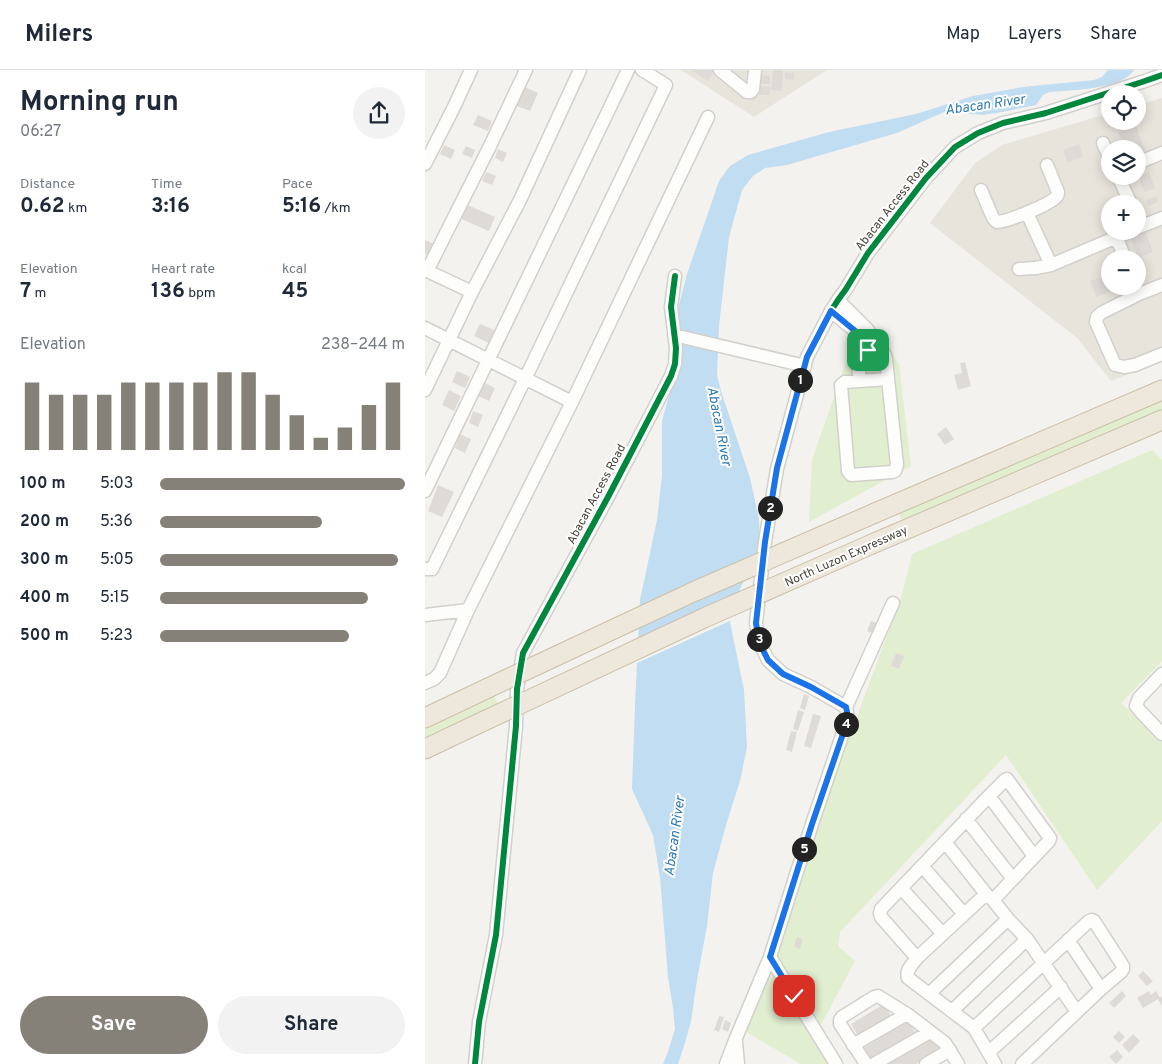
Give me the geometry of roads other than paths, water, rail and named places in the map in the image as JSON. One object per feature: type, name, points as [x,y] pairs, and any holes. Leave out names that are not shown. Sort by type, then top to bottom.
[{"type":"highway","points":[[425,718],[693,592],[1162,390]]},
{"type":"highway","name":"North Luzon Expressway","points":[[425,749],[704,618],[1162,420]]},
{"type":"street","points":[[425,164],[471,70]]},
{"type":"street","points":[[472,292],[426,270],[490,146],[526,70]]},
{"type":"street","points":[[427,382],[520,200],[580,70]]},
{"type":"street","points":[[425,491],[628,70]]},
{"type":"street","points":[[425,570],[432,569],[666,85],[642,70]]},
{"type":"street","points":[[720,70],[750,90]]},
{"type":"street","points":[[750,70],[750,90]]},
{"type":"street","points":[[750,90],[755,70]]},
{"type":"street","name":"Abacan Access Road","points":[[846,707],[811,687],[791,679],[768,660],[759,642],[756,623],[765,542],[777,468],[799,364],[807,357],[834,305],[868,253],[926,178],[955,147],[978,133],[1003,123],[1046,113],[1162,74]]},
{"type":"street","points":[[425,683],[434,679],[439,673],[708,117]]},
{"type":"street","points":[[1146,159],[1162,153]]},
{"type":"street","points":[[981,190],[993,218],[997,222],[1027,213],[1057,196],[1058,192],[1047,165]]},
{"type":"street","points":[[1027,213],[1051,265]]},
{"type":"street","points":[[1146,223],[1162,218]]},
{"type":"street","points":[[1019,269],[1051,265],[1112,240]]},
{"type":"street","name":"Abacan Access Road","points":[[475,1064],[479,1022],[496,935],[516,726],[517,689],[523,653],[671,376],[675,364],[676,348],[676,335],[671,307],[675,276]]},
{"type":"street","points":[[1146,288],[1162,285]]},
{"type":"street","points":[[1129,295],[1097,317],[1096,322],[1115,364],[1124,368],[1162,354]]},
{"type":"street","points":[[834,305],[867,329],[886,359],[897,465],[892,472],[851,475],[840,387],[845,382],[888,379]]},
{"type":"street","points":[[834,305],[867,342],[868,350],[859,361],[860,381]]},
{"type":"street","points":[[425,328],[571,402]]},
{"type":"street","points":[[676,335],[799,364]]},
{"type":"street","points":[[726,1064],[770,957],[848,718],[846,707],[893,603]]},
{"type":"street","points":[[425,615],[468,610]]},
{"type":"street","points":[[1162,674],[1139,698],[1136,706],[1162,734]]},
{"type":"street","points":[[917,958],[881,917],[881,909],[966,819],[1007,779],[1050,838],[1013,878],[964,914],[917,958],[908,971],[908,978],[974,1028],[992,1058],[1061,987]]},
{"type":"street","points":[[989,796],[1034,856]]},
{"type":"street","points":[[966,819],[1013,878]]},
{"type":"street","points":[[945,842],[989,897],[1027,939],[1077,1012]]},
{"type":"street","points":[[922,866],[964,914]]},
{"type":"street","points":[[901,888],[943,934]]},
{"type":"street","points":[[929,994],[1008,919]]},
{"type":"street","points":[[974,1028],[1089,921],[1094,921],[1123,966],[1123,969],[1022,1064]]},
{"type":"street","points":[[952,1011],[1027,939]]},
{"type":"street","points":[[1068,940],[1101,989]]},
{"type":"street","points":[[770,957],[836,1064]]},
{"type":"street","points":[[866,1064],[840,1024],[840,1020],[878,996],[907,1014],[945,1043],[958,1064]]},
{"type":"street","points":[[853,1045],[907,1014]]},
{"type":"street","points":[[874,1064],[930,1032]]},
{"type":"street","points":[[736,1038],[738,1064]]},
{"type":"street","points":[[926,1064],[950,1050]]},
{"type":"water","name":"Abacan River","points":[[1108,70],[1134,70],[1128,77],[1119,82],[1095,88],[1049,92],[1043,95],[1036,105],[983,115],[944,112],[897,133],[787,165],[765,168],[753,176],[742,190],[729,237],[719,326],[717,375],[750,478],[759,519],[760,547],[740,589],[730,622],[744,690],[747,747],[740,781],[713,873],[707,926],[691,1021],[678,1064],[663,1064],[675,1029],[668,977],[660,877],[653,835],[632,789],[640,600],[657,520],[662,476],[662,421],[681,351],[678,309],[687,274],[719,181],[730,166],[748,155],[829,132],[916,114],[973,96],[1023,87],[1094,80],[1102,77]]}]
